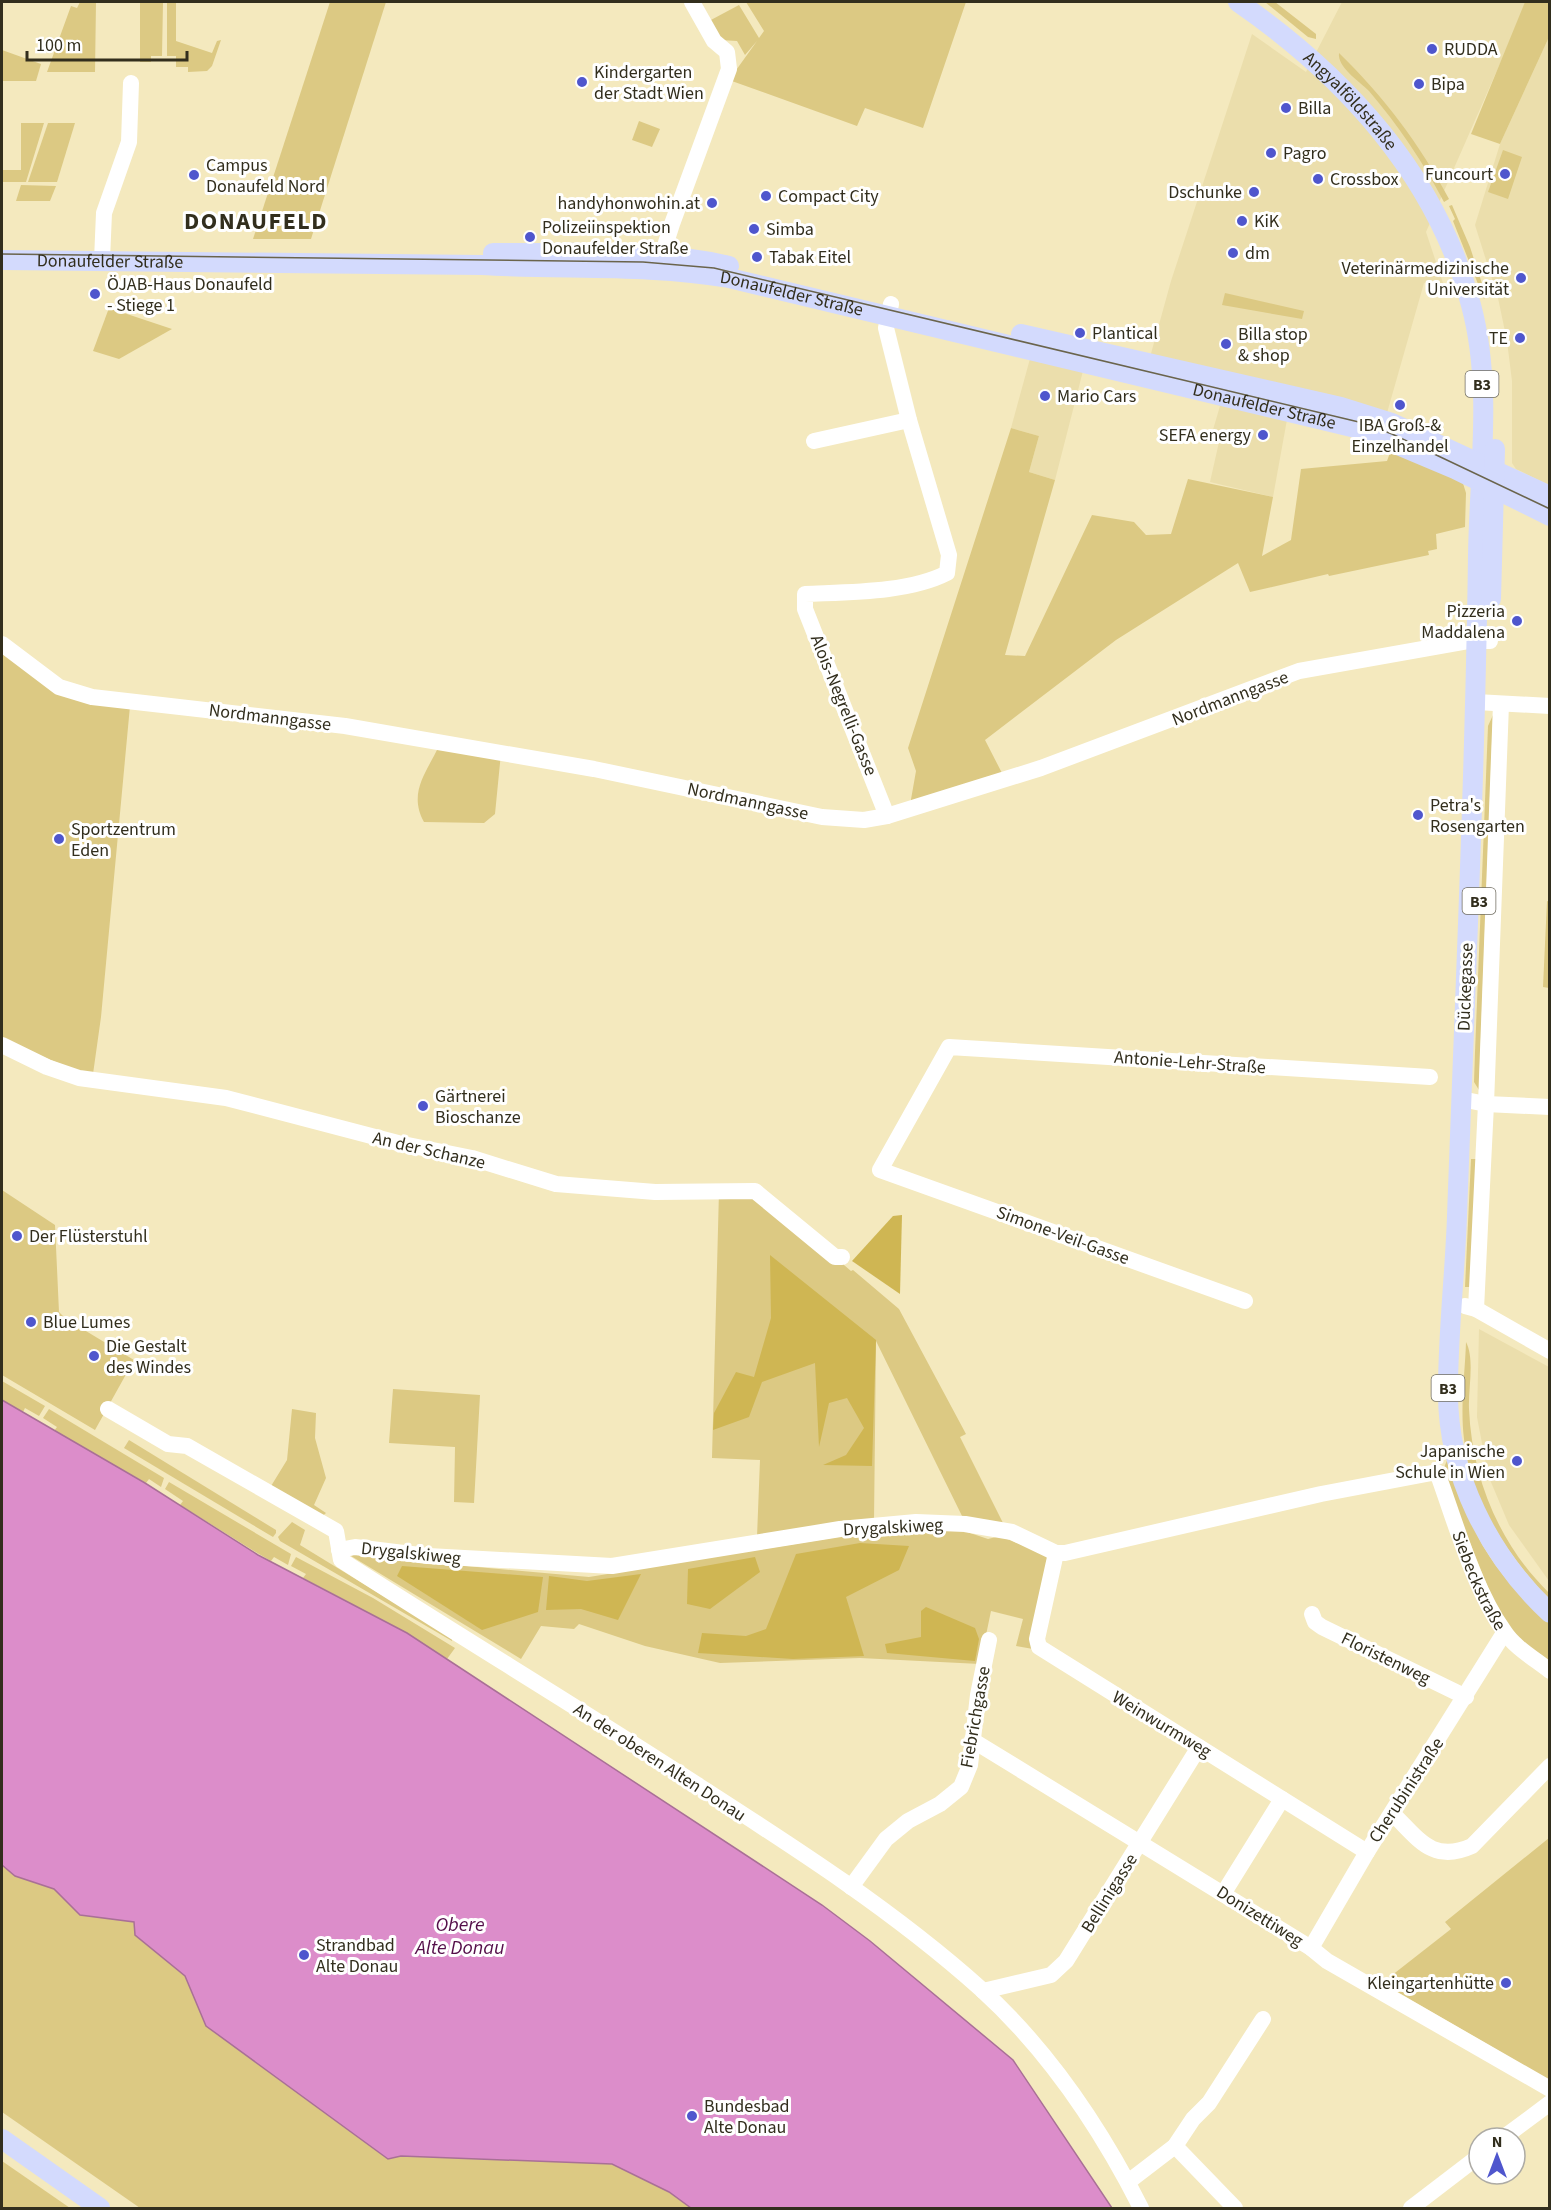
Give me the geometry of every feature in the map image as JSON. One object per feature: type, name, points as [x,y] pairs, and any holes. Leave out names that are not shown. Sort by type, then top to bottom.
[{"type":"main road","name":"Angyalföldstraße","points":[[1238,2],[1317,62],[1348,92],[1376,125],[1420,186],[1450,242],[1471,304],[1482,380],[1487,477]]},
{"type":"main road","name":"Angyalföldstraße","points":[[1257,2],[1324,56],[1355,85],[1384,118],[1426,178],[1455,237],[1480,301],[1489,337],[1495,384],[1487,477]]},
{"type":"main road","name":"Donaufelder Straße","points":[[2,247],[102,254],[662,262],[697,258],[890,310],[1360,429],[1487,477],[1550,496]]},
{"type":"main road","name":"Donaufelder Straße","points":[[2,260],[102,254]]},
{"type":"main road","name":"Donaufelder Straße","points":[[1487,477],[1550,516]]},
{"type":"main road","name":"Dückegasse","points":[[1464,1472],[1452,1437],[1448,1393],[1463,1305],[1472,1101],[1488,702],[1484,641],[1487,477]]},
{"type":"main road","name":"Siebeckstraße","points":[[1464,1472],[1483,1515],[1498,1541],[1514,1564],[1550,1604]]},
{"type":"main road","name":"Siebeckstraße","points":[[1464,1472],[1478,1518],[1493,1545],[1508,1567],[1550,1613]]},
{"type":"main road","points":[[2,2139],[100,2208]]},
{"type":"street","points":[[662,262],[729,69],[727,52],[714,41],[692,2]]},
{"type":"street","points":[[102,254],[104,213],[129,142],[131,83]]},
{"type":"street","points":[[814,441],[909,420],[886,328],[890,310]]},
{"type":"street","name":"Alois-Negrelli-Gasse","points":[[887,816],[805,609],[805,594],[870,591],[934,579],[947,573],[949,555],[909,420]]},
{"type":"street","name":"Nordmanngasse","points":[[2,644],[59,687],[92,697],[345,726],[594,769],[822,817],[864,820],[887,816],[1041,768],[1299,671],[1484,641]]},
{"type":"street","points":[[1488,702],[1550,706]]},
{"type":"street","name":"An der Schanze","points":[[2,1045],[47,1067],[80,1078],[226,1098],[356,1133],[472,1158],[556,1184],[655,1192],[755,1191],[835,1257],[842,1257]]},
{"type":"street","name":"Antonie-Lehr-Straße","points":[[880,1170],[950,1047],[1430,1077]]},
{"type":"street","points":[[1472,1101],[1550,1107]]},
{"type":"street","name":"Simone-Veil-Gasse","points":[[880,1170],[1245,1300]]},
{"type":"street","points":[[1463,1305],[1550,1351]]},
{"type":"street","name":"An der oberen Alten Donau","points":[[108,1408],[168,1444],[187,1446],[336,1531],[341,1560],[621,1735],[851,1887],[983,1991],[1040,2052],[1064,2084],[1128,2182],[1141,2208]]},
{"type":"street","name":"Siebeckstraße","points":[[1056,1552],[1107,1545],[1321,1494],[1437,1472],[1483,1593],[1504,1633],[1550,1671]]},
{"type":"street","name":"Drygalskiweg","points":[[339,1550],[355,1547],[428,1556],[612,1566],[840,1529],[916,1522],[965,1524],[1012,1532],[1056,1552]]},
{"type":"street","name":"Weinwurmweg","points":[[1056,1552],[1037,1639],[1039,1647],[1367,1852]]},
{"type":"street","name":"Floristenweg","points":[[1312,1614],[1315,1622],[1322,1627],[1466,1697]]},
{"type":"street","name":"Cherubinistraße","points":[[1311,1948],[1367,1852],[1504,1633]]},
{"type":"street","name":"Fiebrichgasse","points":[[851,1887],[886,1839],[908,1821],[940,1804],[961,1787],[970,1765],[989,1640]]},
{"type":"street","name":"Donizettiweg","points":[[972,1740],[1311,1948],[1327,1961],[1550,2089]]},
{"type":"street","name":"Bellinigasse","points":[[983,1991],[1051,1975],[1066,1961],[1199,1747]]},
{"type":"street","points":[[1392,1813],[1428,1848],[1442,1854],[1457,1853],[1472,1846],[1550,1766]]},
{"type":"street","points":[[1223,1894],[1282,1799]]},
{"type":"street","points":[[1128,2182],[1175,2146],[1193,2119],[1209,2103],[1263,2019]]},
{"type":"street","points":[[1519,2126],[1550,2103]]},
{"type":"street","points":[[1175,2146],[1235,2208]]},
{"type":"street","points":[[1411,2208],[1467,2165]]},
{"type":"shaded area","points":[[80,2],[96,2],[95,72],[47,72],[71,6],[77,8]]},
{"type":"shaded area","points":[[140,2],[163,2],[162,56],[151,56],[151,62],[140,62]]},
{"type":"shaded area","points":[[167,2],[176,2],[176,41],[212,53],[217,41],[221,40],[212,66],[207,71],[188,72],[188,67],[176,67],[176,56],[167,56]]},
{"type":"shaded area","points":[[330,2],[386,2],[311,239],[253,239]]},
{"type":"shaded area","points":[[746,2],[966,2],[923,128],[865,108],[857,126],[729,80],[757,41],[745,55],[737,41],[720,40],[709,21],[739,5],[759,38],[764,31]]},
{"type":"shaded area","points":[[1265,2],[1275,2],[1316,34],[1316,39],[1308,37]]},
{"type":"shaded area","points":[[1342,2],[1527,2],[1426,232],[1444,286],[1424,283],[1385,420],[1290,403],[1273,497],[1210,482],[1219,442],[1210,440],[1220,406],[1144,379],[1171,281],[1252,34],[1306,72]]},
{"type":"shaded area","points":[[1525,2],[1549,2],[1549,37],[1500,144],[1471,134]]},
{"type":"shaded area","name":"Veterinärmedizinische Universität","points":[[1549,37],[1549,485],[1516,469],[1512,463],[1512,381],[1507,341],[1498,298],[1475,225],[1500,144]]},
{"type":"shaded area","points":[[2,50],[41,64],[36,81],[2,81]]},
{"type":"shaded area","points":[[1339,53],[1371,86],[1400,122],[1449,199],[1444,202],[1419,158],[1400,131],[1369,91],[1345,69]]},
{"type":"shaded area","points":[[639,121],[660,129],[652,147],[632,140]]},
{"type":"shaded area","points":[[21,123],[44,123],[26,182],[2,182],[2,170],[21,170]]},
{"type":"shaded area","points":[[48,123],[75,123],[57,182],[28,182]]},
{"type":"shaded area","name":"Funcourt","points":[[1503,150],[1522,157],[1508,199],[1488,192]]},
{"type":"shaded area","points":[[21,185],[56,186],[50,201],[16,201]]},
{"type":"shaded area","points":[[1452,205],[1470,247],[1486,296],[1484,299],[1453,221],[1455,219],[1449,206]]},
{"type":"shaded area","points":[[1225,293],[1304,311],[1302,319],[1222,305]]},
{"type":"shaded area","points":[[109,308],[172,329],[119,359],[93,351]]},
{"type":"shaded area","points":[[1031,355],[1084,367],[1055,480],[1029,472],[1039,436],[1011,428]]},
{"type":"shaded area","points":[[1011,428],[1039,436],[1029,472],[1055,480],[1005,655],[1025,656],[1092,515],[1134,522],[1146,535],[1171,534],[1188,479],[1273,497],[1262,556],[1291,540],[1301,469],[1387,461],[1391,450],[1462,480],[1466,493],[1465,527],[1436,534],[1437,549],[1428,551],[1429,555],[1329,576],[1328,574],[1250,592],[1238,563],[1116,640],[985,740],[1003,775],[910,805],[916,771],[908,748]]},
{"type":"shaded area","name":"Sportzentrum Eden","points":[[2,652],[58,692],[130,706],[101,1017],[93,1074],[78,1071],[4,1041],[2,1037]]},
{"type":"shaded area","points":[[1493,715],[1479,1090],[1474,1082],[1475,1052],[1488,726]]},
{"type":"shaded area","points":[[439,746],[501,753],[495,814],[484,823],[424,822],[418,802],[418,792],[424,774]]},
{"type":"shaded area","points":[[1547,901],[1550,902],[1549,988],[1543,987]]},
{"type":"shaded area","points":[[1471,1159],[1477,1159],[1472,1287],[1465,1287]]},
{"type":"shaded area","points":[[2,1190],[55,1225],[59,1312],[66,1319],[134,1360],[95,1430],[2,1375]]},
{"type":"shaded area","points":[[719,1191],[755,1191],[842,1257],[844,1265],[899,1309],[966,1434],[960,1437],[1003,1523],[963,1518],[876,1341],[874,1521],[757,1537],[760,1460],[712,1458]]},
{"type":"shaded area","points":[[902,1215],[900,1294],[852,1261],[893,1216]]},
{"type":"shaded area","points":[[770,1255],[876,1340],[872,1466],[823,1465],[846,1455],[864,1428],[847,1398],[829,1403],[819,1447],[815,1363],[762,1382],[749,1417],[713,1430],[714,1413],[736,1372],[754,1377],[771,1318]]},
{"type":"shaded area","name":"Japanische Schule in Wien","points":[[1479,1329],[1549,1367],[1549,1581],[1509,1525],[1488,1475],[1477,1417]]},
{"type":"shaded area","points":[[1466,1342],[1471,1365],[1469,1409],[1471,1435],[1483,1485],[1503,1532],[1516,1554],[1549,1593],[1549,1599],[1506,1546],[1493,1526],[1474,1484],[1463,1427]]},
{"type":"shaded area","points":[[2,1381],[45,1406],[39,1416],[25,1408],[23,1412],[2,1400]]},
{"type":"shaded area","points":[[393,1389],[480,1395],[474,1503],[454,1502],[455,1447],[389,1443]]},
{"type":"shaded area","points":[[49,1409],[164,1478],[161,1487],[149,1479],[146,1483],[54,1431],[57,1427],[43,1418]]},
{"type":"shaded area","points":[[292,1409],[316,1413],[315,1438],[326,1478],[314,1505],[326,1513],[318,1520],[268,1491],[287,1460]]},
{"type":"shaded area","points":[[129,1440],[276,1530],[276,1533],[273,1537],[124,1448]]},
{"type":"shaded area","points":[[1449,1456],[1469,1517],[1487,1553],[1516,1590],[1549,1623],[1549,1664],[1509,1629],[1498,1613],[1442,1472]]},
{"type":"shaded area","points":[[169,1482],[291,1554],[288,1565],[274,1557],[271,1561],[180,1505],[183,1501],[165,1489]]},
{"type":"shaded area","points":[[292,1522],[305,1530],[300,1545],[452,1638],[452,1641],[280,1541],[278,1537]]},
{"type":"shaded area","points":[[900,1527],[961,1530],[988,1539],[1000,1536],[1046,1555],[1049,1564],[1033,1649],[1016,1646],[1023,1619],[991,1611],[980,1664],[860,1658],[720,1663],[645,1646],[579,1624],[574,1629],[541,1626],[521,1659],[351,1556],[359,1552],[367,1557],[589,1577]]},
{"type":"shaded area","points":[[860,1543],[909,1546],[899,1570],[846,1597],[864,1656],[793,1659],[698,1653],[702,1633],[746,1636],[766,1629],[796,1554]]},
{"type":"shaded area","points":[[296,1557],[373,1598],[455,1648],[447,1659],[407,1633],[303,1578],[306,1574],[291,1566]]},
{"type":"shaded area","points":[[755,1557],[760,1572],[710,1609],[687,1604],[688,1569]]},
{"type":"shaded area","points":[[402,1566],[543,1577],[538,1612],[482,1630],[397,1576]]},
{"type":"shaded area","points":[[641,1574],[618,1620],[581,1609],[546,1610],[549,1576],[587,1581]]},
{"type":"shaded area","points":[[926,1607],[975,1628],[979,1639],[975,1661],[887,1653],[885,1644],[921,1637],[921,1611]]},
{"type":"shaded area","points":[[1549,1838],[1549,2080],[1382,1983],[1451,1929],[1445,1922]]},
{"type":"shaded area","name":"Strandbad Alte Donau","points":[[121,1850],[810,2208],[140,2208],[2,2112],[2,1865],[15,1876],[54,1889],[80,1915]]},
{"type":"shaded area","points":[[2,2161],[70,2208],[2,2208]]},
{"type":"water","name":"Obere Alte Donau","points":[[2,1400],[145,1483],[258,1555],[407,1633],[822,1905],[870,1941],[1013,2060],[1112,2208],[691,2208],[669,2192],[612,2164],[401,2156],[388,2159],[206,2026],[185,1976],[135,1935],[134,1922],[80,1915],[54,1889],[15,1876],[2,1865]]},
{"type":"tram line","points":[[2,254],[643,262],[714,268],[1363,423],[1392,434],[1550,509]]},
{"type":"place","name":"RUDDA","points":[[1432,49]]},
{"type":"place","name":"Kindergarten der Stadt Wien","points":[[582,82]]},
{"type":"place","name":"Bipa","points":[[1419,84]]},
{"type":"place","name":"Billa","points":[[1286,108]]},
{"type":"place","name":"Pagro","points":[[1271,153]]},
{"type":"place","name":"Funcourt","points":[[1505,174]]},
{"type":"place","name":"Campus Donaufeld Nord","points":[[194,175]]},
{"type":"place","name":"Crossbox","points":[[1318,179]]},
{"type":"place","name":"Dschunke","points":[[1254,192]]},
{"type":"place","name":"Compact City","points":[[766,196]]},
{"type":"place","name":"handyhonwohin.at","points":[[712,203]]},
{"type":"place","name":"KiK","points":[[1242,221]]},
{"type":"place","name":"Simba","points":[[754,229]]},
{"type":"place","name":"Polizeiinspektion Donaufelder Straße","points":[[530,237]]},
{"type":"place","name":"dm","points":[[1233,253]]},
{"type":"place","name":"Tabak Eitel","points":[[757,257]]},
{"type":"place","name":"Veterinärmedizinische Universität","points":[[1521,278]]},
{"type":"place","name":"ÖJAB-Haus Donaufeld - Stiege 1","points":[[95,294]]},
{"type":"place","name":"Plantical","points":[[1080,333]]},
{"type":"place","name":"TE","points":[[1520,338]]},
{"type":"place","name":"Billa stop & shop","points":[[1226,344]]},
{"type":"place","name":"Mario Cars","points":[[1045,396]]},
{"type":"place","name":"IBA Groß-& Einzelhandel","points":[[1400,405]]},
{"type":"place","name":"SEFA energy","points":[[1263,435]]},
{"type":"place","name":"Pizzeria Maddalena","points":[[1517,621]]},
{"type":"place","name":"Petra's Rosengarten","points":[[1418,815]]},
{"type":"place","name":"Sportzentrum Eden","points":[[59,839]]},
{"type":"place","name":"Gärtnerei Bioschanze","points":[[423,1106]]},
{"type":"place","name":"Der Flüsterstuhl","points":[[17,1236]]},
{"type":"place","name":"Blue Lumes","points":[[31,1322]]},
{"type":"place","name":"Die Gestalt des Windes","points":[[94,1356]]},
{"type":"place","name":"Japanische Schule in Wien","points":[[1517,1461]]},
{"type":"place","name":"Strandbad Alte Donau","points":[[304,1955]]},
{"type":"place","name":"Kleingartenhütte","points":[[1506,1983]]},
{"type":"place","name":"Bundesbad Alte Donau","points":[[692,2116]]},
{"type":"district","name":"DONAUFELD","points":[[256,221]]}]
